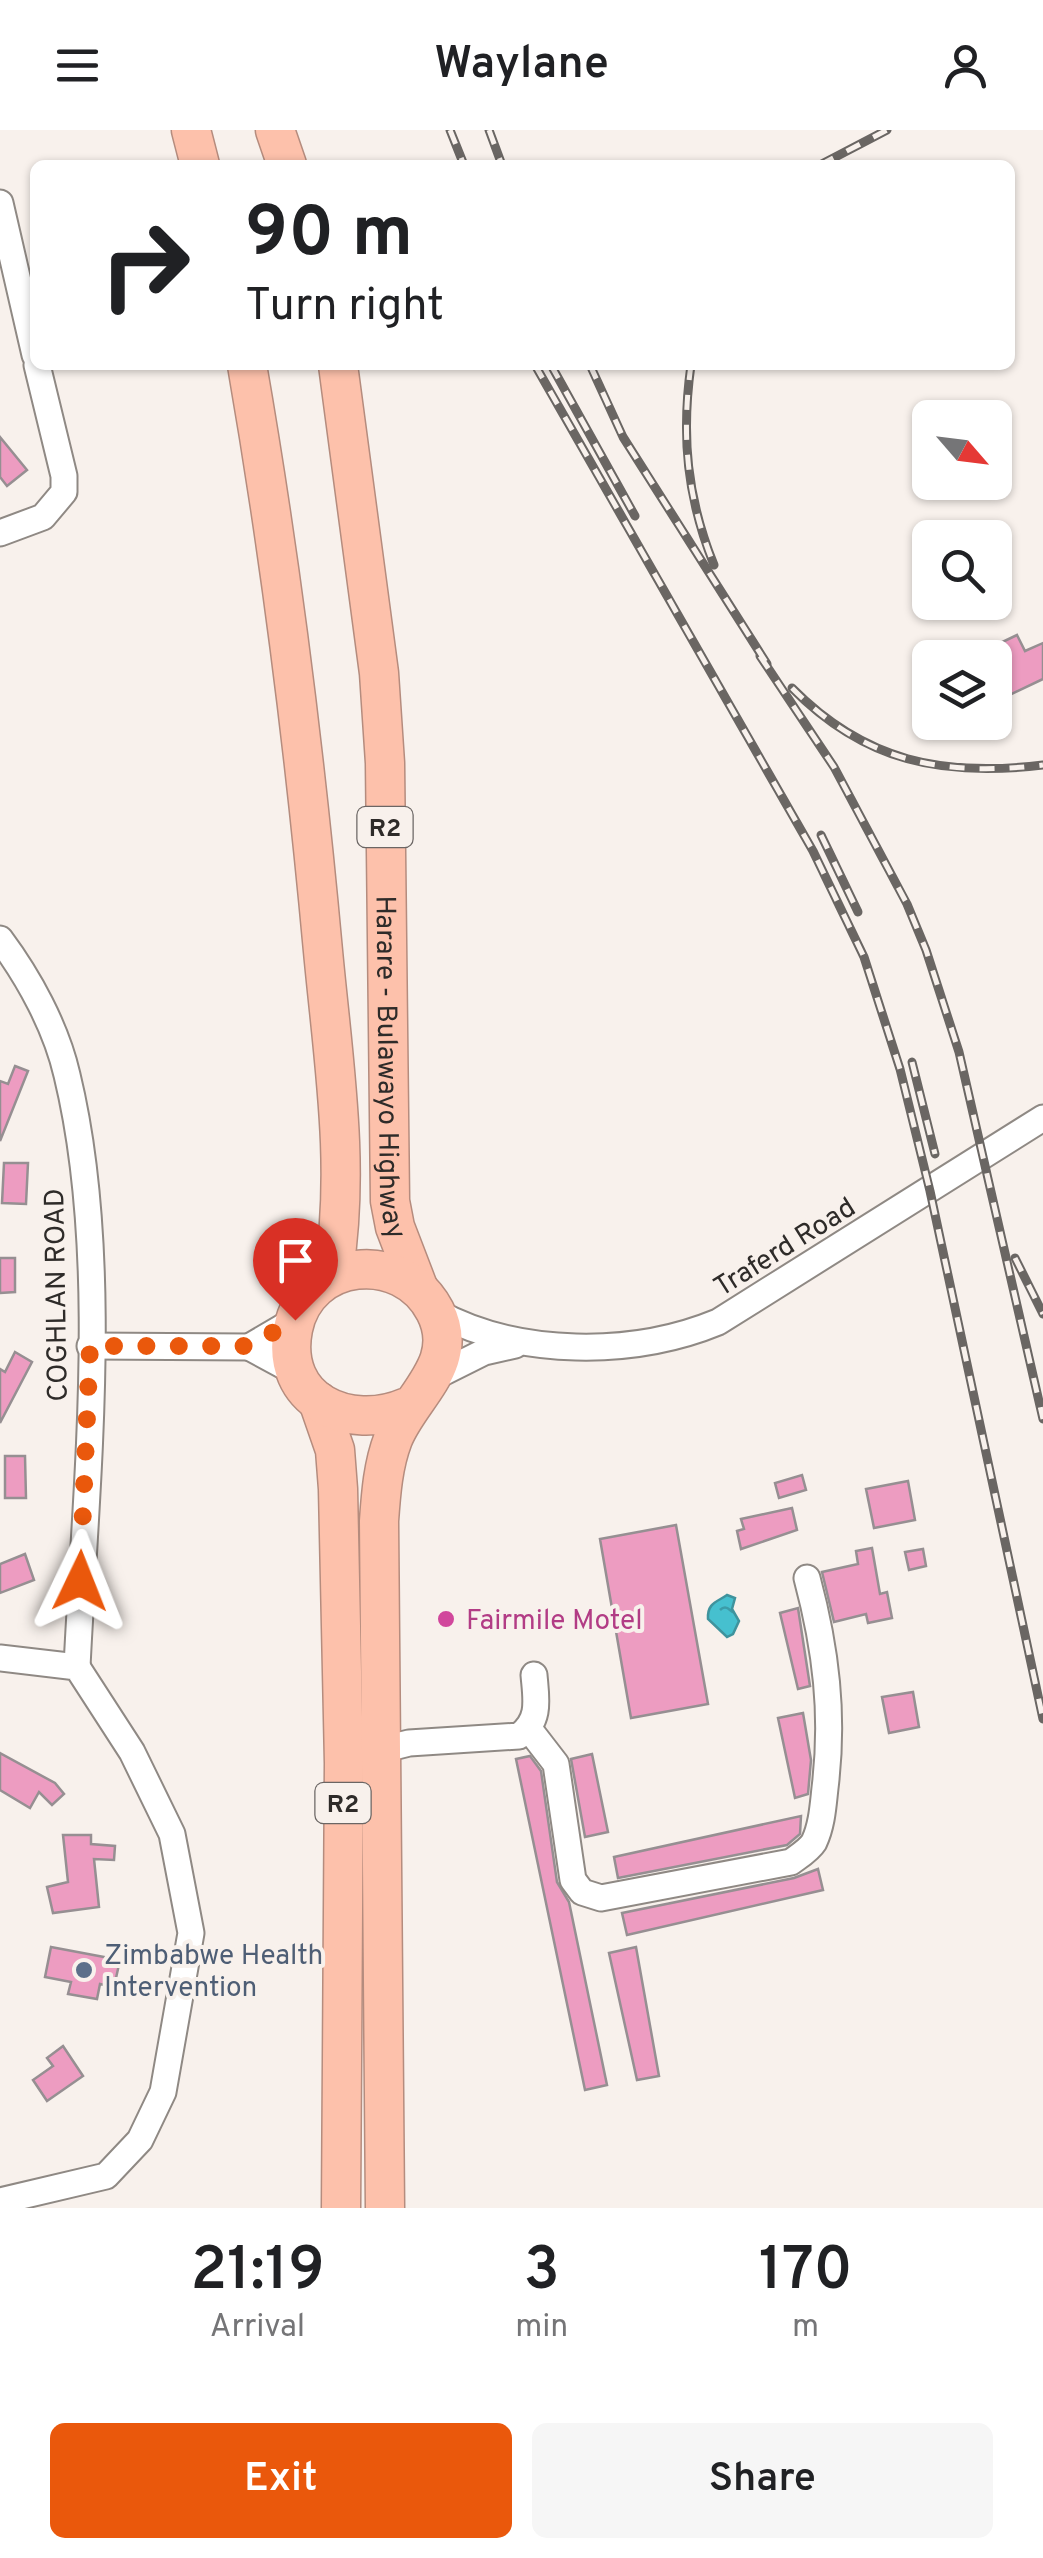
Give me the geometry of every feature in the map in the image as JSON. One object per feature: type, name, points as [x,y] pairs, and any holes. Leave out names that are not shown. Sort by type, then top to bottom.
[{"type":"highway","points":[[191,130],[199,160]]},
{"type":"highway","points":[[275,130],[285,160]]},
{"type":"highway","name":"Harare - Bulawayo Highway","points":[[248,370],[279,549],[315,858],[344,1174],[332,1275],[377,1268],[399,1274],[427,1300]]},
{"type":"highway","name":"Harare - Bulawayo Highway","points":[[339,370],[379,673],[385,762],[390,1201],[395,1226],[442,1334],[434,1377]]},
{"type":"highway","points":[[295,1320],[303,1302],[332,1275]]},
{"type":"highway","name":"R2","points":[[295,1320],[292,1356],[336,1450],[344,1764],[341,2208]]},
{"type":"highway","name":"R2","points":[[385,2208],[391,1743],[379,1520],[382,1476],[406,1407],[424,1394],[434,1377]]},
{"type":"highway","points":[[307,1387],[338,1414],[361,1419],[385,1417],[406,1407]]},
{"type":"street","points":[[0,203],[10,298],[30,344]]},
{"type":"street","points":[[0,533],[42,517],[64,492],[39,370]]},
{"type":"street","name":"COGHLAN ROAD","points":[[0,939],[28,976],[67,1072],[86,1192],[90,1346],[77,1667]]},
{"type":"street","name":"Traferd Road","points":[[427,1300],[482,1333],[530,1342],[640,1346],[677,1339],[718,1322],[1043,1118]]},
{"type":"street","points":[[90,1346],[249,1346],[295,1320]]},
{"type":"street","name":"Traferd Road","points":[[434,1377],[484,1352],[530,1342]]},
{"type":"street","points":[[249,1346],[307,1387]]},
{"type":"street","points":[[529,1729],[556,1764],[573,1880],[582,1892],[600,1898],[791,1862],[812,1846],[820,1826],[831,1700],[822,1633],[807,1578]]},
{"type":"street","points":[[0,1658],[77,1667],[132,1752],[172,1834],[192,1933],[163,2092],[140,2140],[106,2176],[0,2200]]},
{"type":"street","points":[[344,1764],[391,1743],[519,1736],[529,1729],[537,1704],[534,1675]]},
{"type":"street","points":[[342,1718],[358,1731],[391,1743]]},
{"type":"water","points":[[727,1595],[735,1598],[732,1609],[739,1621],[727,1637],[708,1619],[708,1614],[716,1601]]},
{"type":"building","points":[[0,437],[27,470],[7,486],[0,477]]},
{"type":"building","points":[[1017,635],[1025,651],[1043,643],[1043,679],[1012,694],[1012,640],[1007,640]]},
{"type":"building","points":[[15,1066],[28,1071],[0,1141],[0,1081],[8,1084]]},
{"type":"building","points":[[4,1163],[28,1163],[26,1204],[2,1203]]},
{"type":"building","points":[[0,1258],[15,1258],[15,1292],[0,1293]]},
{"type":"building","points":[[15,1352],[32,1362],[0,1423],[0,1369],[5,1372]]},
{"type":"building","points":[[5,1456],[25,1456],[26,1498],[5,1498]]},
{"type":"building","points":[[802,1475],[806,1490],[779,1498],[775,1483]]},
{"type":"building","points":[[908,1481],[915,1520],[874,1528],[866,1489]]},
{"type":"building","points":[[792,1508],[797,1530],[741,1549],[737,1531],[744,1529],[741,1519]]},
{"type":"building","points":[[676,1525],[708,1704],[631,1718],[600,1539]]},
{"type":"building","points":[[872,1548],[880,1594],[887,1592],[892,1618],[868,1623],[866,1614],[834,1622],[822,1572],[858,1564],[856,1551]]},
{"type":"building","points":[[923,1549],[926,1566],[909,1570],[905,1552]]},
{"type":"building","points":[[25,1554],[34,1580],[0,1593],[0,1564]]},
{"type":"building","points":[[798,1608],[810,1686],[798,1689],[780,1613]]},
{"type":"building","points":[[913,1692],[919,1727],[889,1733],[882,1697]]},
{"type":"building","points":[[803,1713],[811,1760],[808,1794],[795,1798],[778,1718]]},
{"type":"building","points":[[0,1753],[55,1783],[64,1794],[52,1805],[39,1792],[30,1808],[0,1790]]},
{"type":"building","points":[[592,1754],[608,1832],[585,1837],[571,1759]]},
{"type":"building","points":[[530,1756],[541,1771],[557,1882],[569,1902],[607,2085],[585,2090],[516,1759]]},
{"type":"building","points":[[801,1816],[800,1834],[787,1845],[618,1878],[614,1857]]},
{"type":"building","points":[[63,1835],[91,1835],[91,1844],[115,1846],[114,1860],[94,1859],[99,1907],[53,1913],[47,1887],[68,1882]]},
{"type":"building","points":[[818,1869],[823,1890],[627,1935],[622,1913],[794,1878]]},
{"type":"building","points":[[51,1947],[120,1960],[114,1987],[100,1984],[97,1999],[68,1994],[71,1982],[45,1977]]},
{"type":"building","points":[[636,1947],[659,2076],[637,2080],[609,1953]]},
{"type":"building","points":[[63,2046],[83,2076],[47,2101],[33,2080],[53,2066],[47,2058]]},
{"type":"railway","points":[[450,130],[462,160]]},
{"type":"railway","points":[[489,130],[500,160]]},
{"type":"railway","points":[[830,160],[887,130]]},
{"type":"railway","points":[[538,370],[813,851],[864,957],[900,1069],[930,1191],[1043,1719]]},
{"type":"railway","points":[[554,370],[635,516]]},
{"type":"railway","points":[[592,370],[623,437],[767,664]]},
{"type":"railway","points":[[691,370],[689,466],[698,515],[714,565]]},
{"type":"railway","points":[[760,656],[834,767],[907,904],[926,950],[959,1052],[1043,1419]]},
{"type":"railway","points":[[792,688],[848,733],[907,759],[972,768],[1043,765]]},
{"type":"railway","points":[[821,835],[858,912]]},
{"type":"railway","points":[[912,1062],[935,1154]]},
{"type":"railway","points":[[1015,1258],[1043,1314]]},
{"type":"place","name":"Fairmile Motel","points":[[446,1619]]},
{"type":"place","name":"Zimbabwe Health Intervention","points":[[84,1970]]},
{"type":"route","points":[[80,1581],[90,1346],[249,1346],[295,1320]]}]
